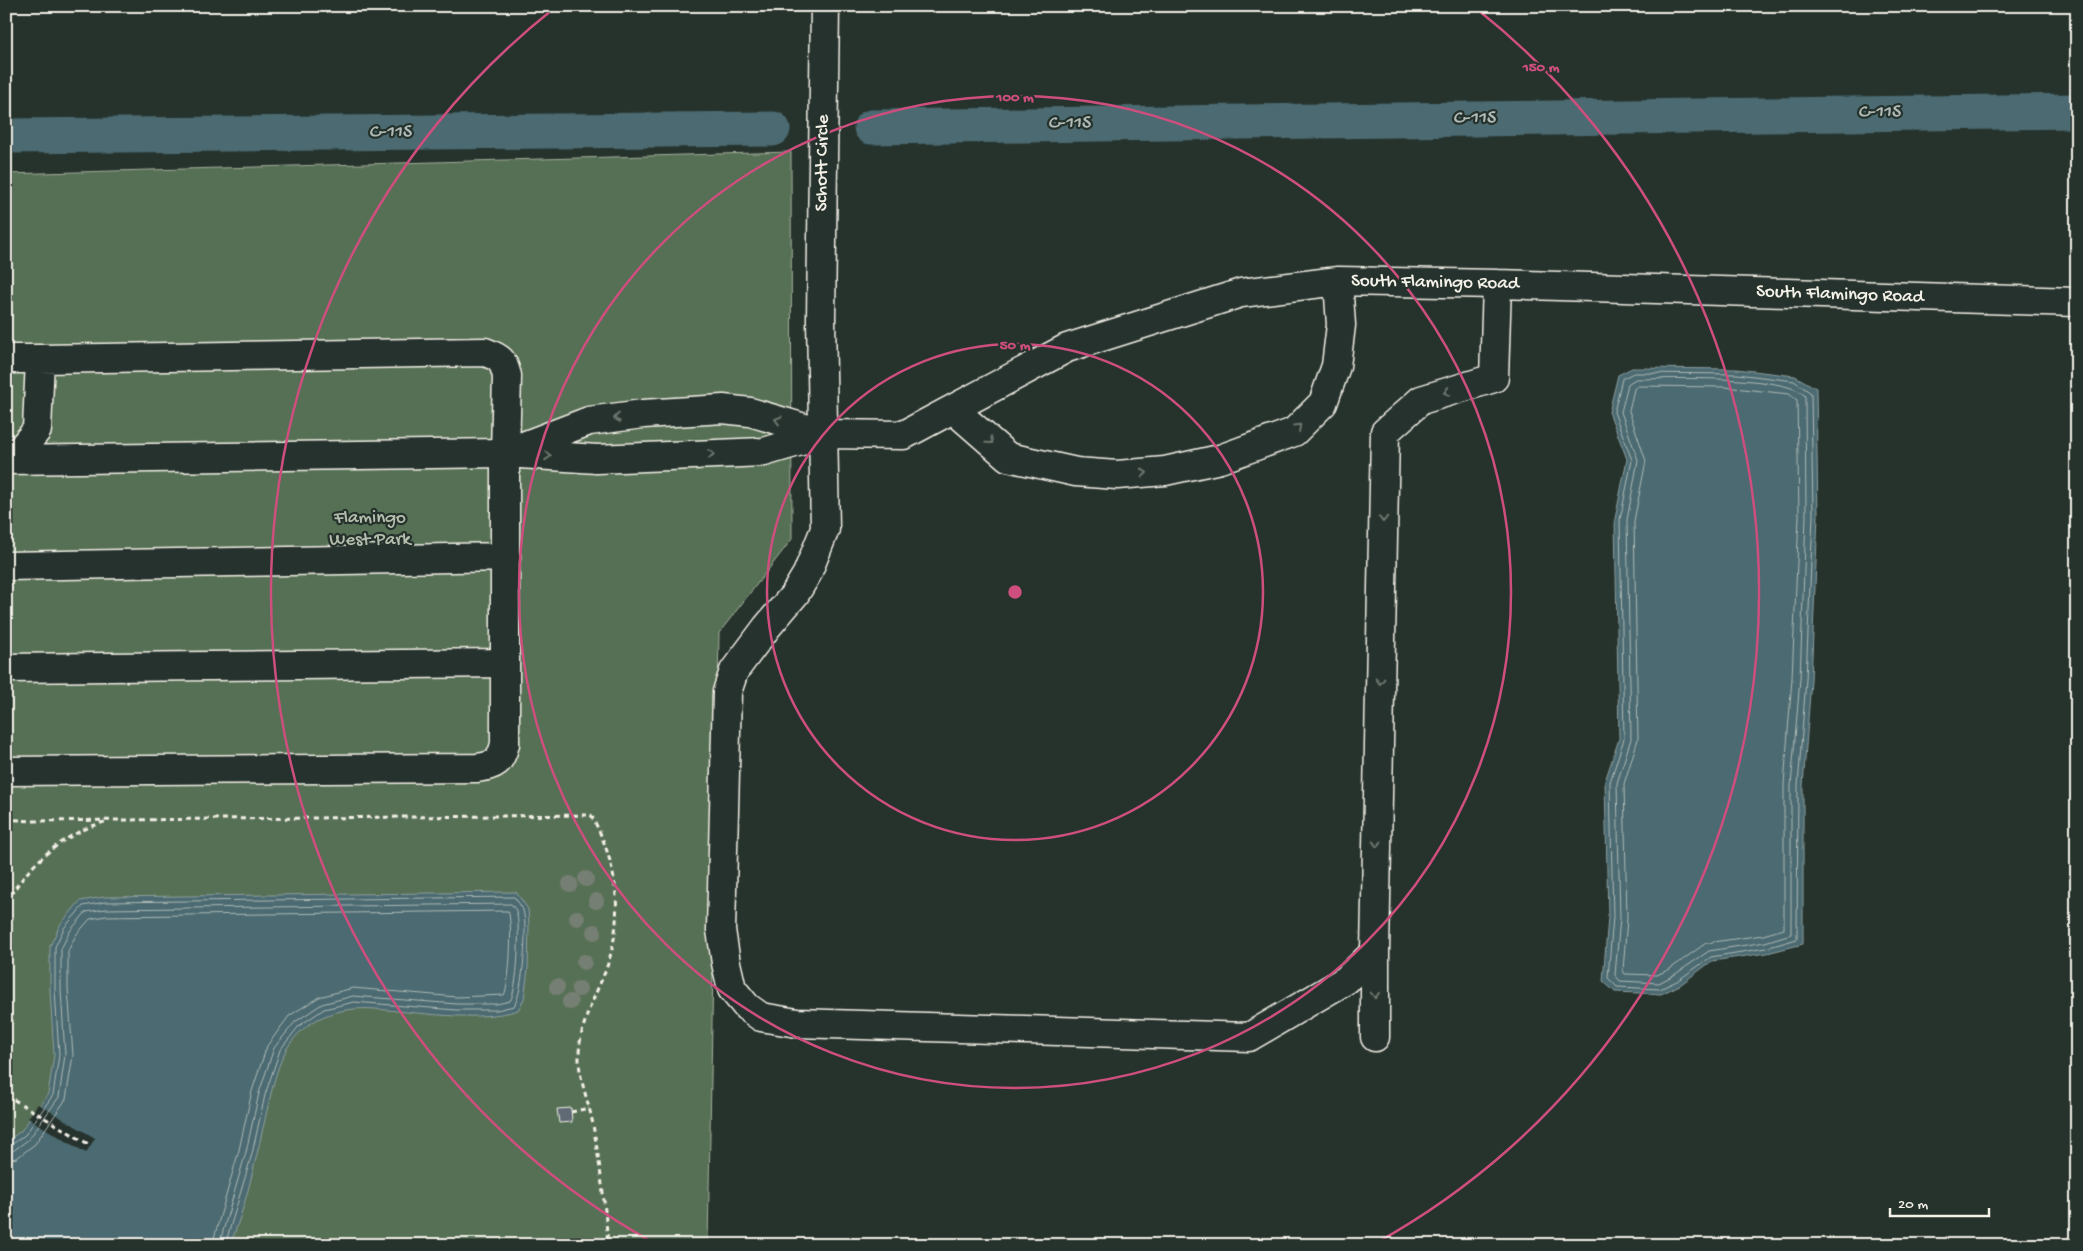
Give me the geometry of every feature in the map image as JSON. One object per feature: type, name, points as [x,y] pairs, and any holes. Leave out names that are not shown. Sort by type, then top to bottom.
[{"type":"street","name":"Schott Circle","points":[[825,17],[821,274],[825,529],[807,574],[795,594],[734,671],[727,692],[722,930],[732,989],[747,1007],[761,1017],[797,1023],[1249,1037],[1346,980],[1375,952]]},
{"type":"street","name":"South Flamingo Road","points":[[825,434],[904,435],[1067,348],[1241,293],[1338,281],[1497,284],[2077,302]]},
{"type":"street","points":[[953,409],[1008,457],[1076,472],[1117,475],[1165,471],[1229,456],[1294,432],[1323,402],[1336,366],[1341,325],[1338,281]]},
{"type":"street","points":[[1374,1037],[1384,432],[1421,400],[1494,378],[1497,284]]},
{"type":"street","points":[[6,359],[485,352],[498,357],[504,365],[507,376],[504,453],[506,556],[505,744],[501,758],[491,766],[477,768],[6,771]]},
{"type":"street","points":[[6,460],[22,448],[37,430],[40,359]]},
{"type":"street","points":[[504,453],[589,422],[642,414],[723,409],[750,412],[825,434]]},
{"type":"street","points":[[6,460],[504,453],[597,459],[764,452],[825,434]]},
{"type":"street","points":[[6,566],[506,556]]},
{"type":"street","points":[[6,668],[505,663]]},
{"type":"path","points":[[6,819],[32,821],[591,815],[608,851],[616,896],[615,933],[612,950],[585,1024],[579,1053],[581,1082],[589,1108],[601,1174],[608,1245]]},
{"type":"path","points":[[6,903],[28,872],[59,844],[92,825],[114,820]]},
{"type":"path","points":[[8,1096],[90,1145]]},
{"type":"path","points":[[571,1112],[589,1108]]},
{"type":"green space","name":"Flamingo West Park","points":[[791,152],[792,539],[719,633],[708,1245],[6,1245],[6,174]]},
{"type":"water","points":[[1632,368],[1737,369],[1795,376],[1816,388],[1818,516],[1811,680],[1803,786],[1803,944],[1767,953],[1712,961],[1680,985],[1661,994],[1615,992],[1603,981],[1608,917],[1605,781],[1619,739],[1615,519],[1627,459],[1609,412],[1618,375]]},
{"type":"water","points":[[516,892],[528,909],[529,925],[528,969],[524,999],[518,1010],[485,1016],[466,1016],[375,1009],[348,1010],[335,1012],[312,1023],[293,1040],[281,1060],[275,1078],[249,1187],[230,1245],[6,1245],[6,1142],[21,1131],[48,1094],[54,1055],[50,990],[50,946],[60,925],[80,901],[104,897]]},
{"type":"pier","points":[[38,1104],[95,1138],[86,1153],[28,1118]]},
{"type":"building","points":[[571,1108],[572,1122],[559,1123],[557,1109]]},
{"type":"waterway","name":"C-11S","points":[[871,127],[2077,111]]},
{"type":"waterway","name":"C-11S","points":[[6,136],[773,129]]}]
